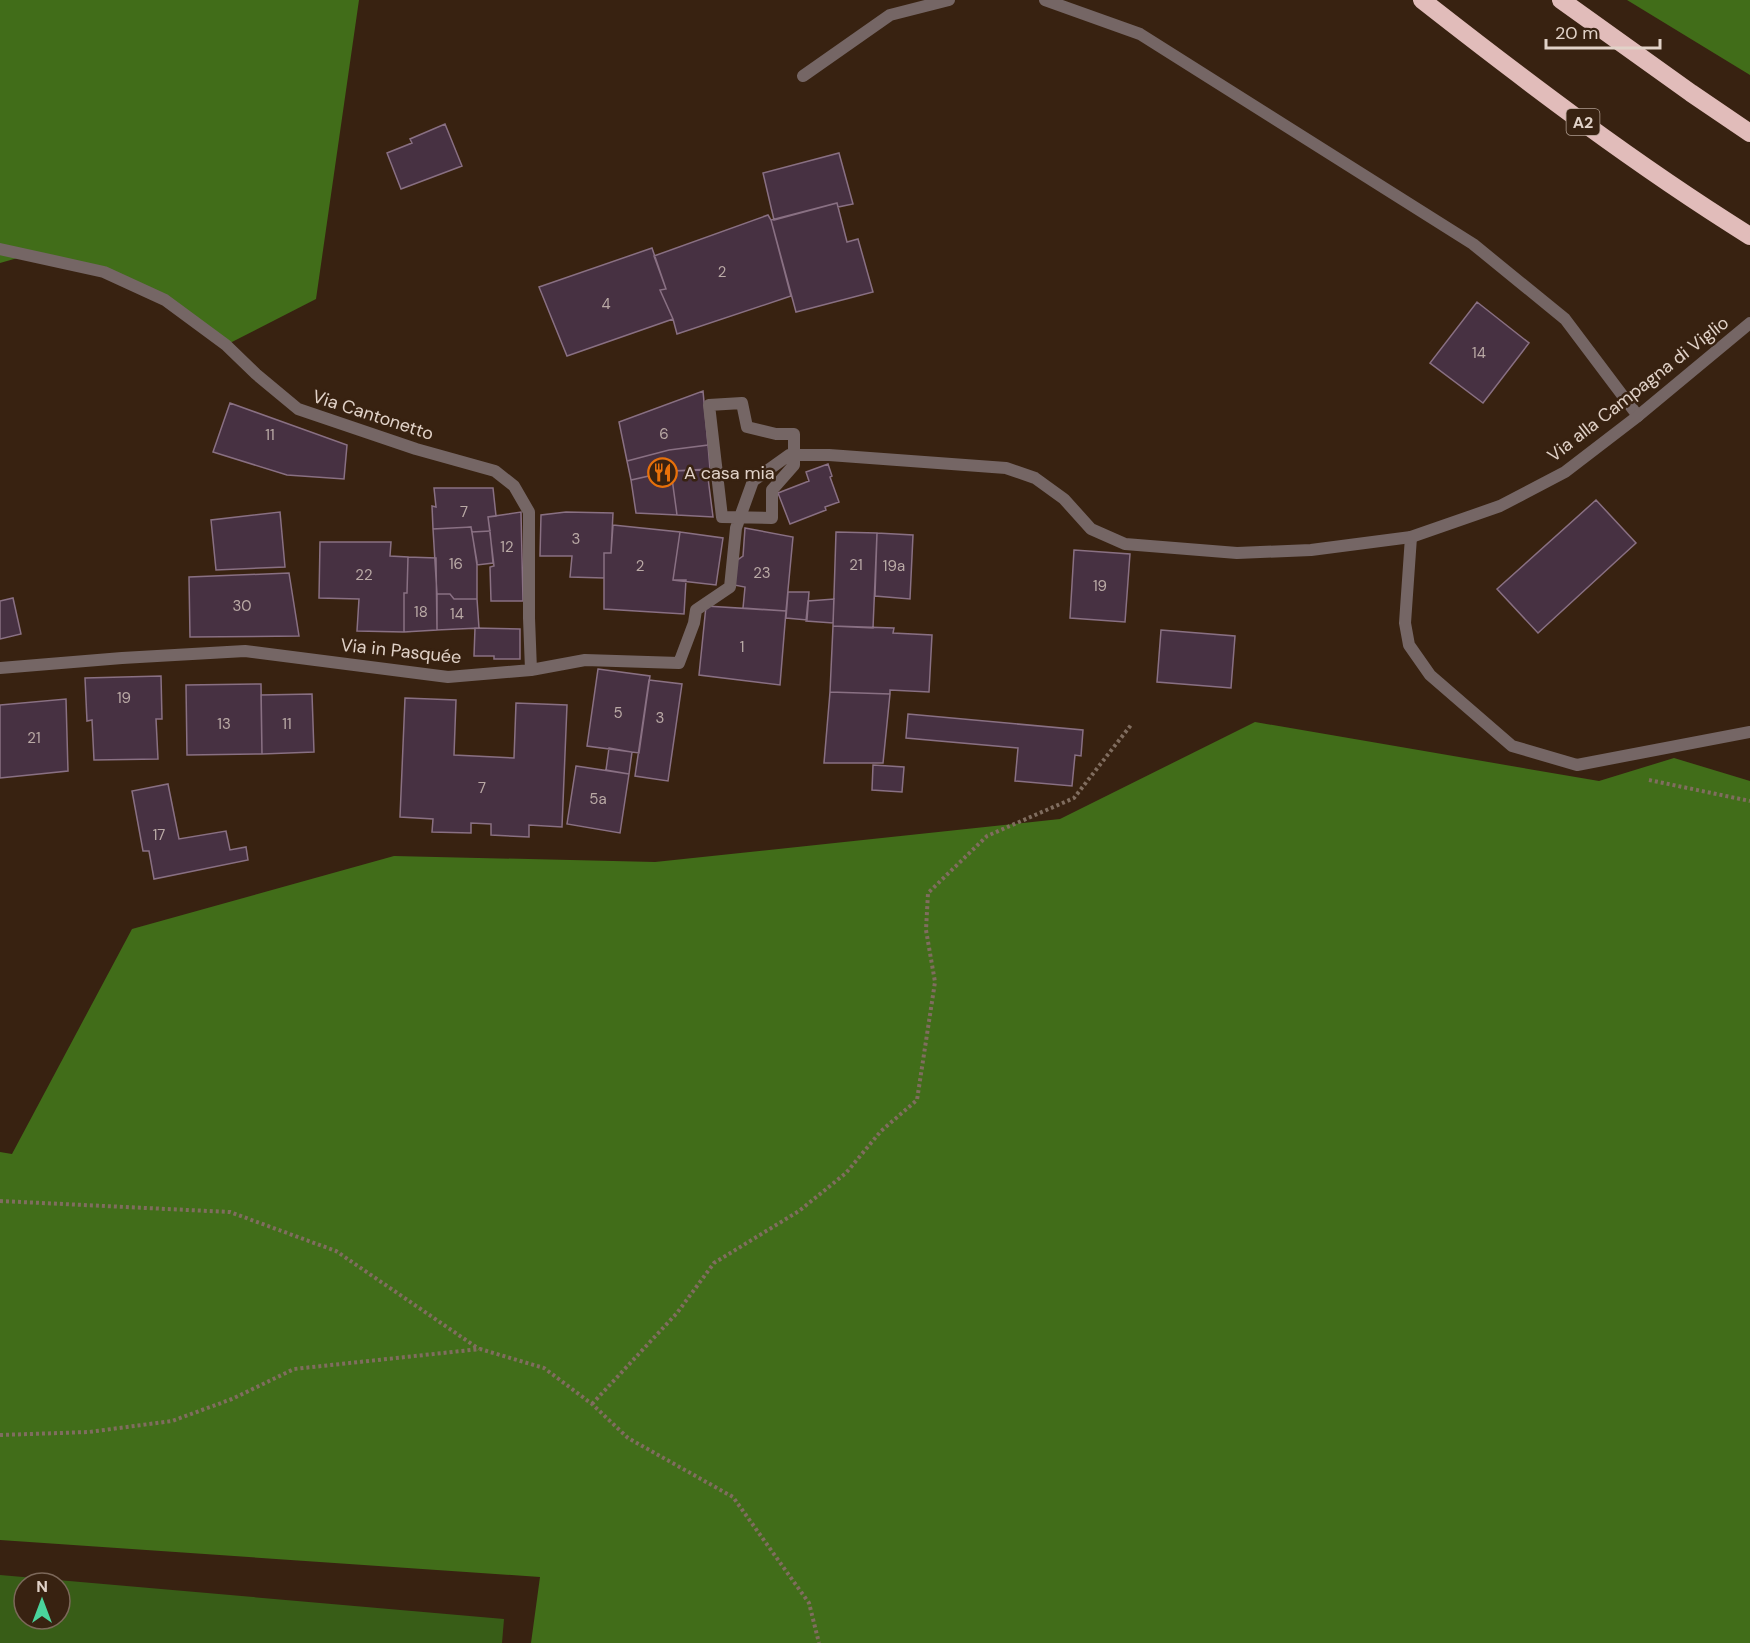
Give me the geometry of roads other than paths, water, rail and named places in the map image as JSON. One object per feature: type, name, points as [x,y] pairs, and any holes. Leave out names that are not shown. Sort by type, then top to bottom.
[{"type":"highway","name":"A2","points":[[1422,0],[1551,99],[1750,236]]},
{"type":"highway","points":[[1561,0],[1750,133]]},
{"type":"street","points":[[803,76],[890,15],[949,0]]},
{"type":"street","points":[[1045,0],[1140,34],[1473,244],[1565,319],[1638,416]]},
{"type":"street","name":"Via Cantonetto","points":[[0,249],[104,272],[165,300],[226,345],[298,409],[416,449],[495,471],[514,486],[529,512],[528,618],[531,670]]},
{"type":"street","name":"Via alla Campagna di Viglio","points":[[795,455],[829,455],[1006,468],[1035,478],[1064,499],[1090,529],[1125,544],[1237,553],[1311,550],[1411,537],[1500,506],[1565,472],[1638,416],[1750,323]]},
{"type":"street","points":[[742,404],[747,428],[777,434],[794,434],[794,465],[772,490],[772,518],[738,523],[722,517],[709,405],[742,404]]},
{"type":"street","points":[[738,523],[753,481],[789,455],[795,455]]},
{"type":"street","name":"Via in Pasquée","points":[[0,668],[245,651],[448,677],[531,670],[585,660],[679,663],[694,623],[696,610],[730,587],[738,523]]},
{"type":"street","points":[[1411,537],[1405,623],[1408,645],[1430,675],[1512,746],[1577,765],[1750,732]]},
{"type":"place","name":"A casa mia","points":[[663,473]]}]
